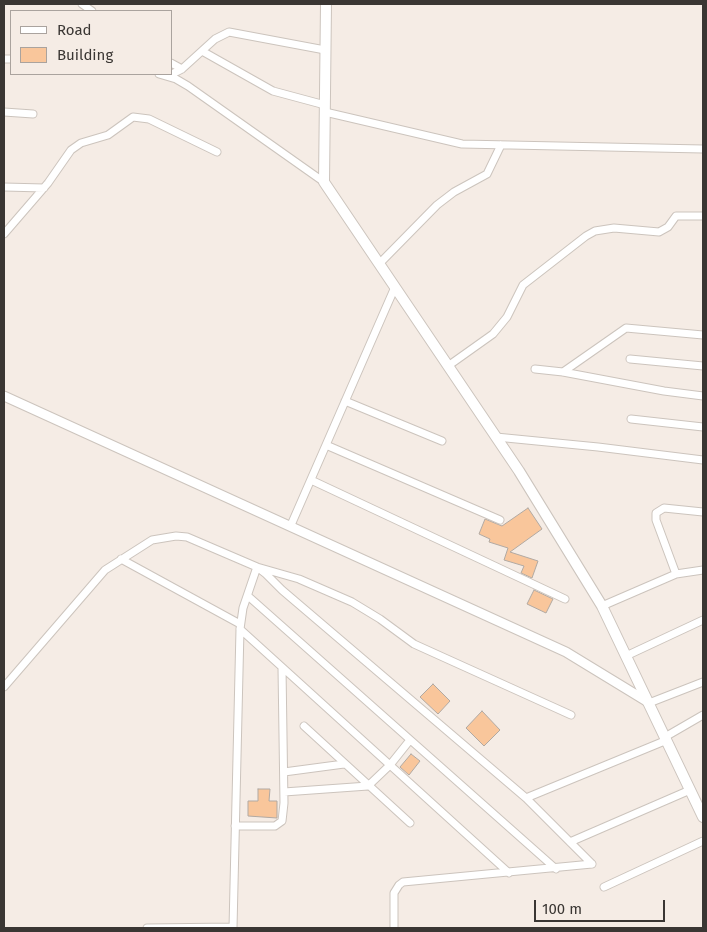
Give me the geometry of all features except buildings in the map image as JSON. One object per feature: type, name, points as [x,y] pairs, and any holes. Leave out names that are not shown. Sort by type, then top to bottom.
[{"type":"main road","points":[[326,4],[324,182],[496,437],[602,606],[703,817]]},
{"type":"street","points":[[172,74],[182,69],[215,39],[229,32],[325,50]]},
{"type":"street","points":[[202,51],[273,91],[325,109],[462,144],[703,149]]},
{"type":"street","points":[[172,64],[182,69]]},
{"type":"street","points":[[164,75],[188,86],[324,182]]},
{"type":"street","points":[[4,112],[33,114]]},
{"type":"street","points":[[4,234],[44,188],[71,150],[81,143],[108,135],[134,117],[149,119],[217,152]]},
{"type":"street","points":[[379,264],[437,206],[454,192],[487,174],[501,145]]},
{"type":"street","points":[[4,187],[44,188]]},
{"type":"street","points":[[448,366],[493,334],[507,317],[524,285],[586,236],[595,231],[614,228],[659,232],[668,227],[676,216],[703,216]]},
{"type":"street","points":[[291,526],[395,287]]},
{"type":"street","points":[[563,372],[626,328],[703,335]]},
{"type":"street","points":[[630,359],[703,366]]},
{"type":"street","points":[[535,369],[703,396]]},
{"type":"street","points":[[4,396],[566,652],[648,702],[703,682]]},
{"type":"street","points":[[345,401],[442,441]]},
{"type":"street","points":[[631,419],[703,427]]},
{"type":"street","points":[[496,437],[703,460]]},
{"type":"street","points":[[326,445],[500,520]]},
{"type":"street","points":[[311,480],[565,599]]},
{"type":"street","points":[[676,574],[656,520],[656,513],[664,508],[703,512]]},
{"type":"street","points":[[4,687],[96,580],[121,559],[152,540],[176,536],[197,540],[257,567],[298,578],[352,602],[380,619],[414,644],[571,715]]},
{"type":"street","points":[[121,559],[240,627],[282,668],[509,873]]},
{"type":"street","points":[[147,928],[233,928],[240,627],[257,567]]},
{"type":"street","points":[[257,567],[526,798],[592,864],[556,869],[403,882],[399,884],[394,893],[394,928]]},
{"type":"street","points":[[602,606],[676,574],[703,570]]},
{"type":"street","points":[[248,596],[556,869]]},
{"type":"street","points":[[626,656],[703,620]]},
{"type":"street","points":[[236,826],[275,826],[280,824],[284,792],[282,668]]},
{"type":"street","points":[[526,798],[666,739],[703,715]]},
{"type":"street","points":[[304,726],[410,823]]},
{"type":"street","points":[[284,792],[368,786],[390,765],[410,740]]},
{"type":"street","points":[[284,772],[344,764]]},
{"type":"street","points":[[570,842],[690,790]]},
{"type":"street","points":[[604,887],[703,841]]}]
